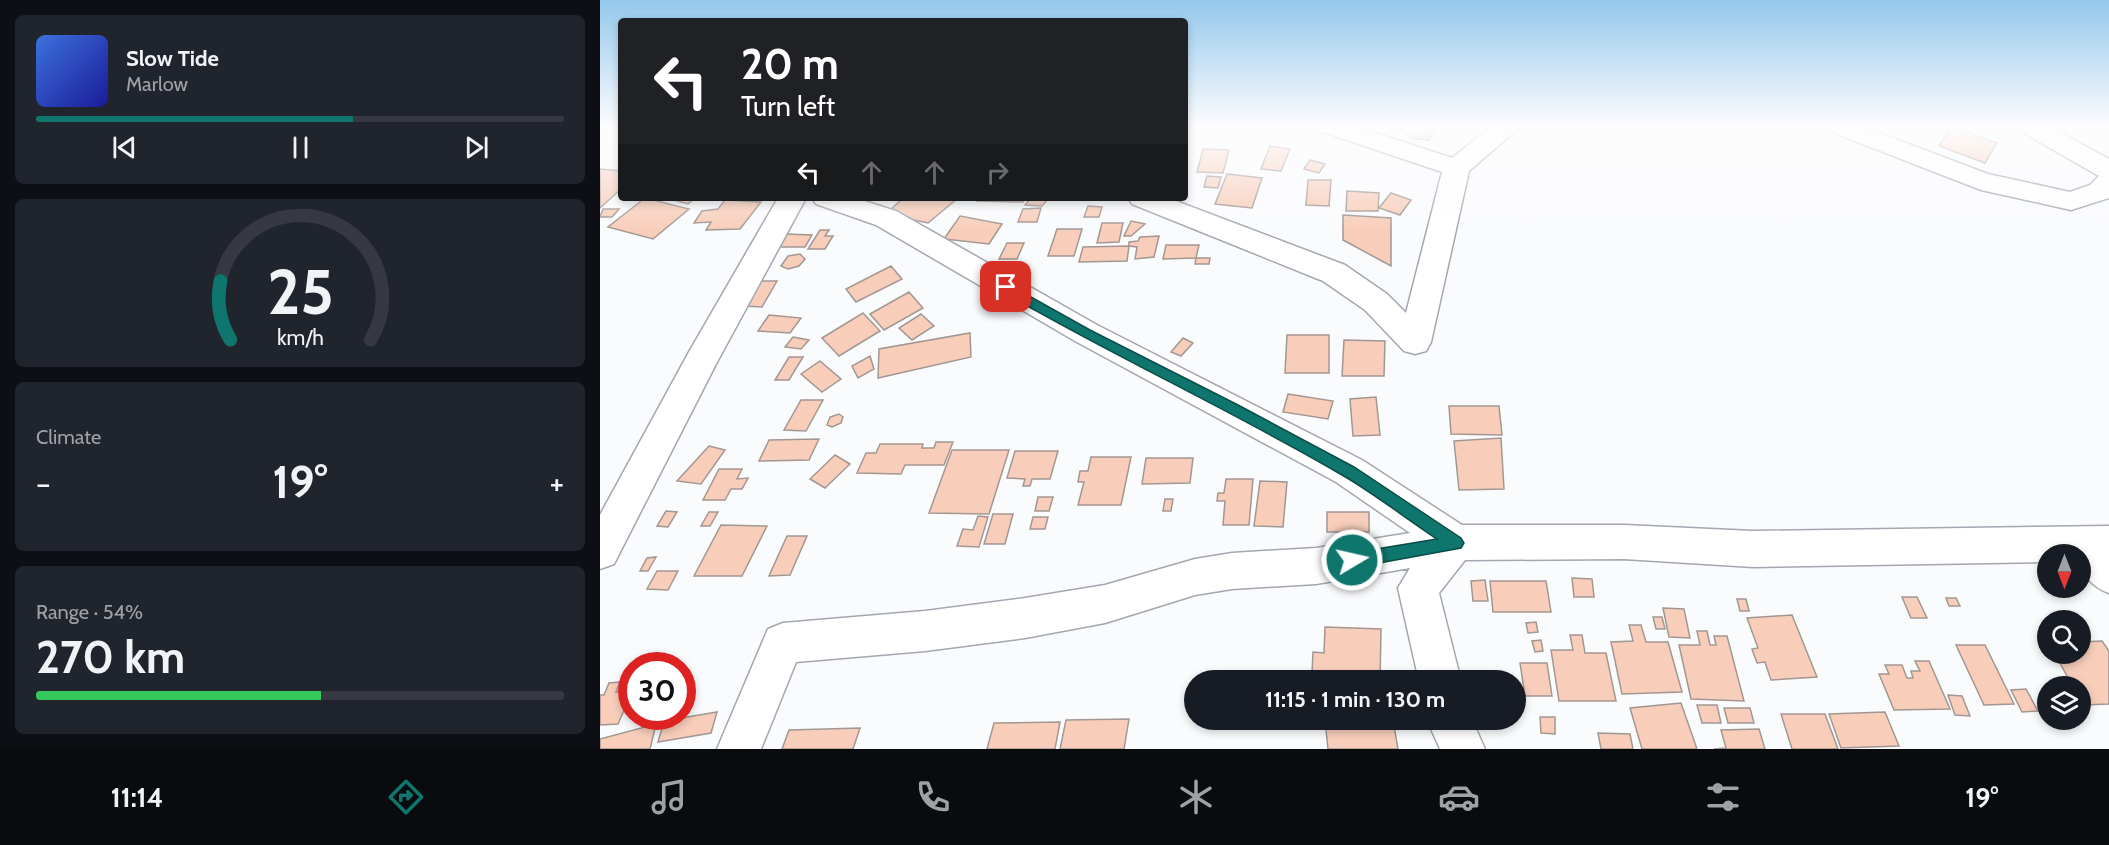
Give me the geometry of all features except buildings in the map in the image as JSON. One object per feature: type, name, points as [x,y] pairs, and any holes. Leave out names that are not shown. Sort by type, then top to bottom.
[{"type":"street","points":[[1435,161],[1456,168]]},
{"type":"street","points":[[1150,201],[1334,273],[1376,302],[1415,342],[1456,168],[1465,161]]},
{"type":"street","points":[[1929,161],[1981,181],[2071,201],[2100,191],[2109,182]]},
{"type":"street","points":[[2093,161],[2109,170]]},
{"type":"street","points":[[600,551],[665,433],[700,363],[770,243],[791,201]]},
{"type":"street","points":[[835,201],[886,218],[1086,333],[1349,471],[1456,543]]},
{"type":"street","points":[[739,749],[783,643],[1025,618],[1105,604],[1195,577],[1232,571],[1316,566],[1456,543],[1624,542],[1753,549],[2097,543],[2109,574]]},
{"type":"street","points":[[1437,670],[1418,588],[1456,543]]},
{"type":"street","points":[[1454,730],[1463,749]]},
{"type":"route","points":[[1006,287],[1086,333],[1349,471],[1456,543],[1352,560]]}]
